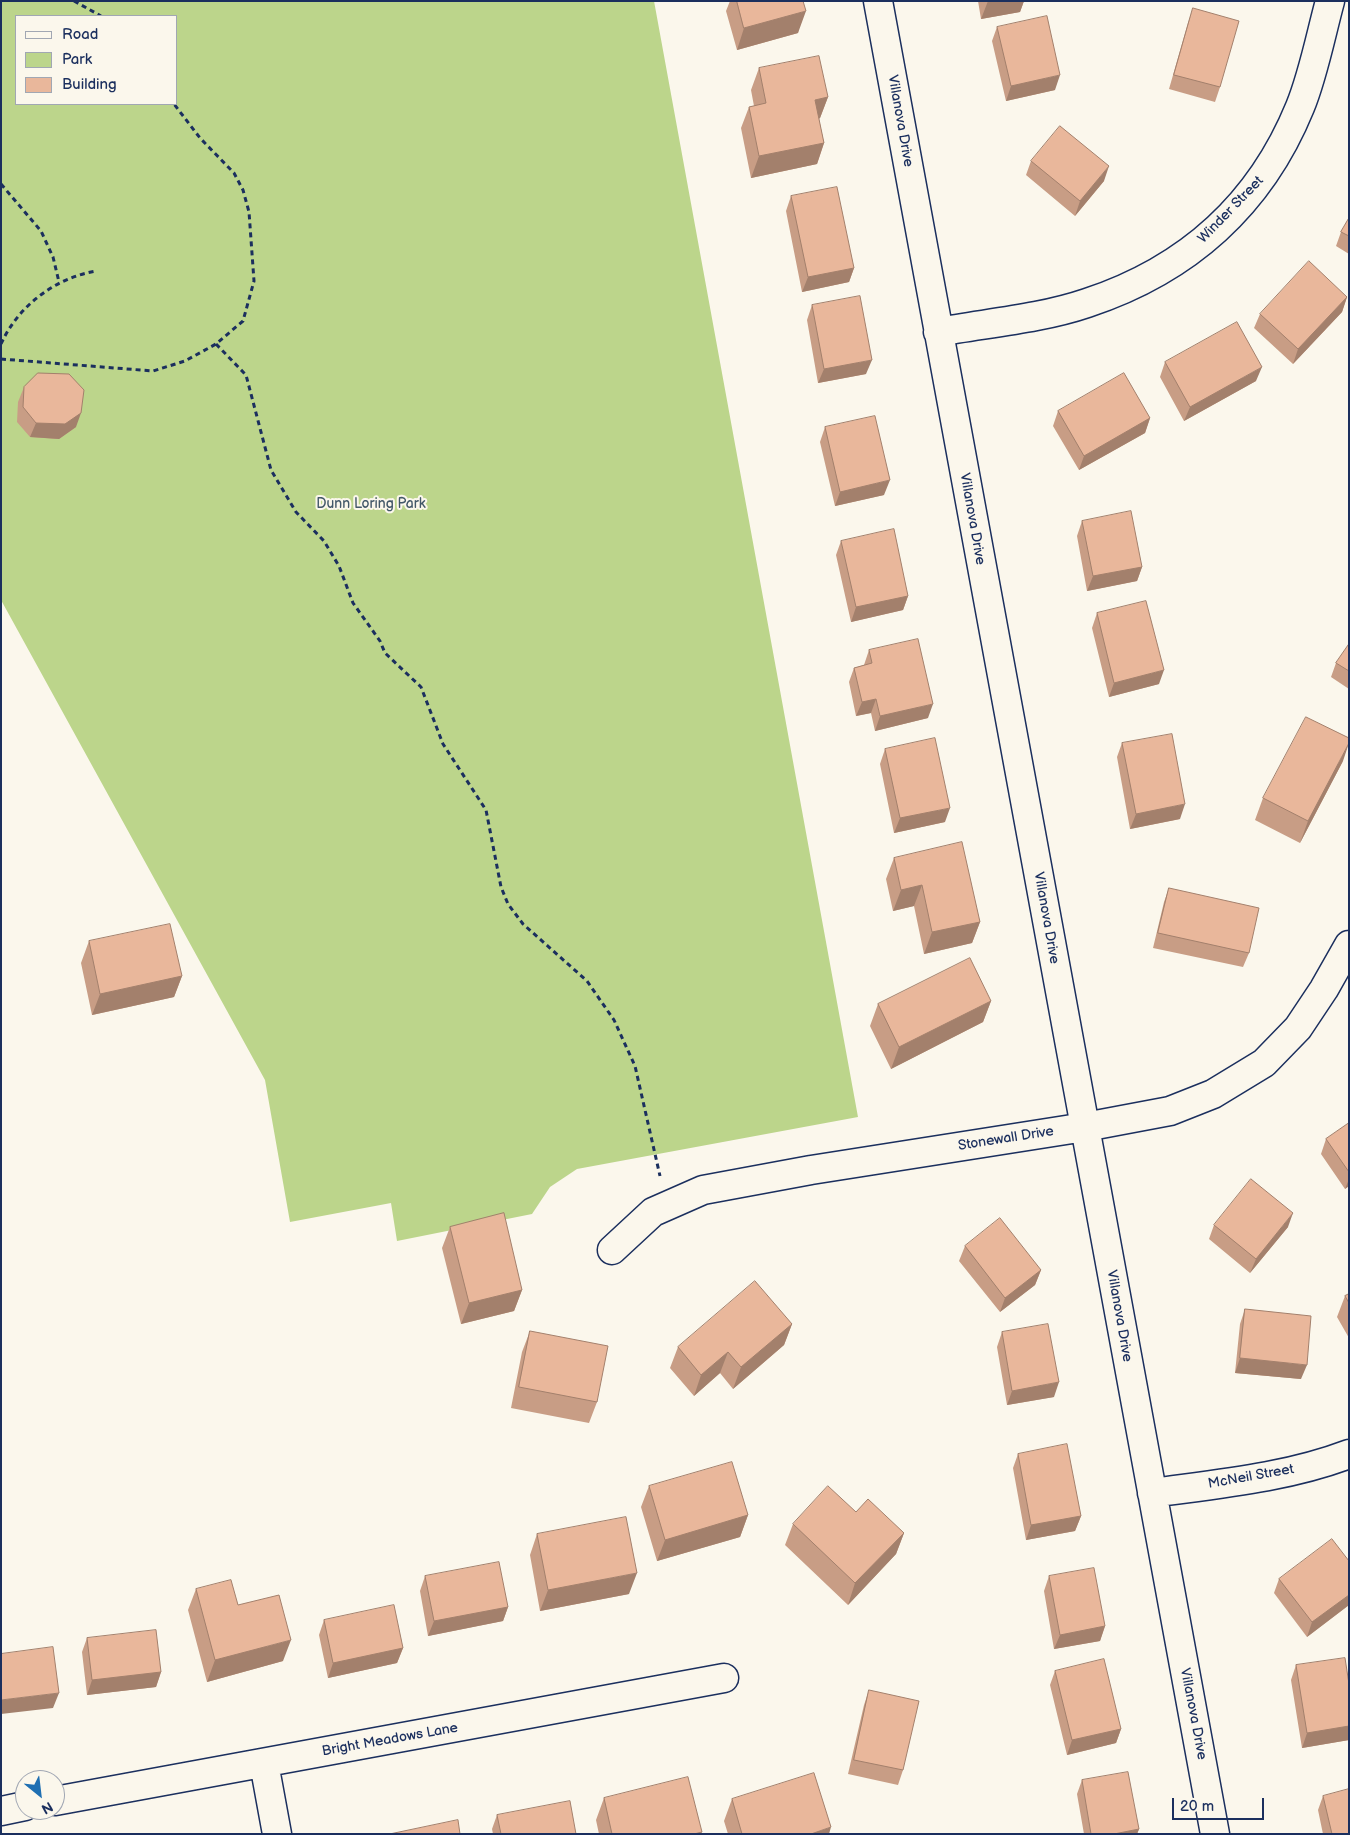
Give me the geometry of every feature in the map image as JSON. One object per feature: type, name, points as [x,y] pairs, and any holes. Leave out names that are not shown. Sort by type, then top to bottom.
[{"type":"street","name":"Villanova Drive","points":[[878,1],[1215,1834]]},
{"type":"street","name":"Winder Street","points":[[938,332],[1086,303],[1154,276],[1209,238],[1254,190],[1272,164],[1301,106],[1330,1]]},
{"type":"street","name":"Stonewall Drive","points":[[612,1250],[653,1212],[712,1188],[811,1170],[1085,1127],[1170,1110],[1213,1094],[1264,1063],[1298,1028],[1324,989],[1349,945]]},
{"type":"street","name":"McNeil Street","points":[[1152,1493],[1264,1477],[1331,1461],[1349,1454]]},
{"type":"street","name":"Bright Meadows Lane","points":[[65,1799],[724,1678]]},
{"type":"street","points":[[264,1763],[277,1834]]},
{"type":"street","points":[[1,1811],[15,1808]]},
{"type":"path","points":[[74,1],[100,15]]},
{"type":"path","points":[[1,359],[153,371],[185,361],[216,344],[243,321],[254,281],[249,212],[243,190],[234,173],[200,138],[175,105]]},
{"type":"path","points":[[1,184],[41,231],[53,257],[59,282]]},
{"type":"path","points":[[1,344],[10,325],[20,314],[59,282],[75,275],[96,272]]},
{"type":"path","points":[[216,344],[246,375],[271,470],[296,512],[324,541],[339,566],[353,603],[380,641],[386,653],[421,687],[443,744],[486,810],[502,887],[508,904],[523,924],[587,981],[614,1020],[635,1066],[667,1206]]},
{"type":"green space","name":"Dunn Loring Park","points":[[1,1],[654,1],[858,1117],[577,1169],[550,1187],[532,1214],[397,1241],[391,1203],[290,1222],[265,1080],[1,600]]},
{"type":"building","points":[[737,1],[803,1],[806,11],[744,28]]},
{"type":"building","points":[[1193,8],[1239,21],[1220,87],[1174,75]]},
{"type":"building","points":[[1047,16],[1060,75],[1011,86],[997,27]]},
{"type":"building","points":[[819,56],[828,97],[815,100],[824,143],[759,156],[749,107],[766,103],[759,68]]},
{"type":"building","points":[[1060,126],[1109,166],[1080,201],[1031,161]]},
{"type":"building","points":[[837,187],[854,268],[808,277],[791,196]]},
{"type":"building","points":[[1349,218],[1349,236],[1341,232]]},
{"type":"building","points":[[1309,261],[1347,297],[1298,349],[1260,314]]},
{"type":"building","points":[[860,296],[872,360],[824,369],[812,305]]},
{"type":"building","points":[[1237,322],[1262,367],[1190,407],[1165,362]]},
{"type":"building","points":[[38,373],[69,374],[84,390],[81,413],[65,424],[36,423],[23,407],[24,387]]},
{"type":"building","points":[[1124,373],[1150,418],[1084,456],[1058,411]]},
{"type":"building","points":[[875,416],[890,480],[840,492],[825,427]]},
{"type":"building","points":[[1131,511],[1142,567],[1093,576],[1082,521]]},
{"type":"building","points":[[894,529],[908,596],[856,607],[841,541]]},
{"type":"building","points":[[1146,601],[1164,670],[1114,683],[1097,613]]},
{"type":"building","points":[[918,639],[933,704],[880,716],[876,699],[862,702],[854,668],[872,663],[869,650]]},
{"type":"building","points":[[1349,644],[1349,671],[1336,663]]},
{"type":"building","points":[[1306,717],[1349,738],[1349,743],[1308,821],[1263,798]]},
{"type":"building","points":[[1172,734],[1185,804],[1136,814],[1122,743]]},
{"type":"building","points":[[935,738],[950,808],[900,818],[885,749]]},
{"type":"building","points":[[962,842],[980,922],[932,932],[922,885],[901,890],[894,858]]},
{"type":"building","points":[[1169,888],[1259,908],[1249,953],[1158,933]]},
{"type":"building","points":[[170,924],[182,976],[100,994],[89,941]]},
{"type":"building","points":[[970,958],[991,1001],[899,1047],[878,1004]]},
{"type":"building","points":[[1349,1123],[1349,1172],[1326,1139]]},
{"type":"building","points":[[1251,1179],[1293,1213],[1256,1259],[1214,1225]]},
{"type":"building","points":[[504,1213],[522,1290],[469,1303],[450,1227]]},
{"type":"building","points":[[1000,1218],[1041,1270],[1005,1298],[965,1246]]},
{"type":"building","points":[[755,1281],[792,1324],[741,1367],[728,1352],[701,1375],[678,1347]]},
{"type":"building","points":[[1349,1294],[1349,1303],[1345,1296]]},
{"type":"building","points":[[1245,1309],[1311,1316],[1307,1365],[1240,1358]]},
{"type":"building","points":[[1048,1324],[1059,1382],[1012,1391],[1002,1332]]},
{"type":"building","points":[[530,1331],[608,1346],[597,1402],[519,1387]]},
{"type":"building","points":[[1067,1444],[1081,1516],[1031,1525],[1018,1454]]},
{"type":"building","points":[[732,1462],[748,1515],[665,1540],[649,1486]]},
{"type":"building","points":[[828,1486],[856,1512],[868,1499],[904,1533],[855,1583],[793,1524]]},
{"type":"building","points":[[626,1517],[637,1573],[548,1590],[537,1534]]},
{"type":"building","points":[[1332,1539],[1349,1561],[1349,1595],[1312,1622],[1279,1579]]},
{"type":"building","points":[[499,1562],[508,1607],[434,1621],[425,1576]]},
{"type":"building","points":[[1094,1568],[1105,1626],[1060,1635],[1049,1576]]},
{"type":"building","points":[[231,1580],[238,1605],[279,1595],[291,1640],[215,1660],[196,1589]]},
{"type":"building","points":[[394,1605],[403,1648],[333,1663],[324,1620]]},
{"type":"building","points":[[156,1630],[161,1672],[92,1680],[87,1638]]},
{"type":"building","points":[[53,1647],[59,1693],[1,1700],[1,1654]]},
{"type":"building","points":[[1345,1658],[1349,1684],[1349,1726],[1307,1733],[1296,1665]]},
{"type":"building","points":[[1104,1659],[1121,1729],[1072,1740],[1055,1671]]},
{"type":"building","points":[[869,1690],[919,1701],[903,1770],[854,1760]]},
{"type":"building","points":[[1128,1772],[1139,1829],[1114,1834],[1091,1834],[1082,1780]]},
{"type":"building","points":[[814,1773],[831,1827],[811,1834],[742,1834],[732,1799]]},
{"type":"building","points":[[688,1777],[702,1832],[694,1834],[612,1834],[604,1798]]},
{"type":"building","points":[[1349,1789],[1349,1834],[1332,1834],[1323,1796]]},
{"type":"building","points":[[570,1801],[576,1834],[501,1834],[497,1815]]},
{"type":"building","points":[[458,1820],[460,1834],[390,1834]]}]
